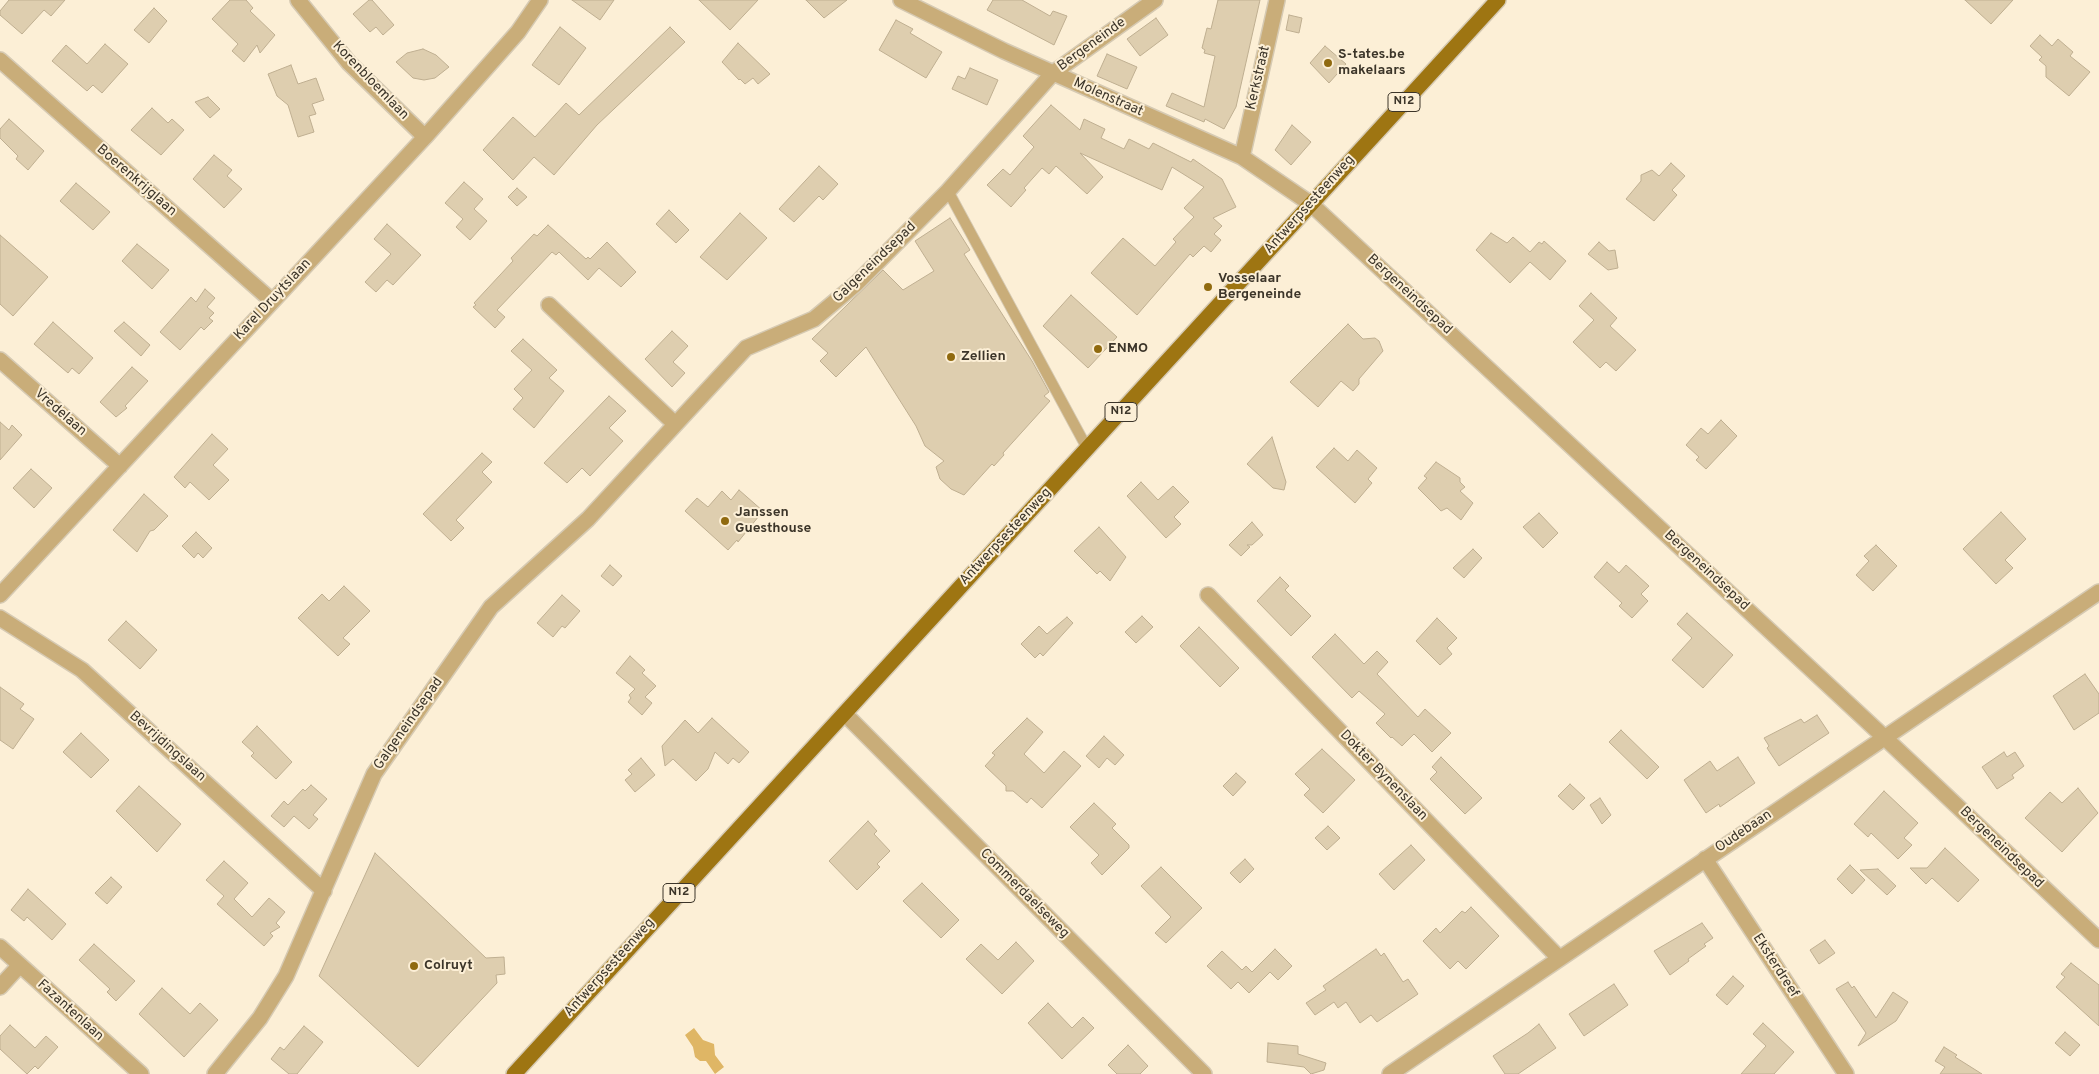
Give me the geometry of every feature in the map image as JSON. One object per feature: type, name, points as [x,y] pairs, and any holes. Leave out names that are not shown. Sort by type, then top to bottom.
[{"type":"main road","name":"Antwerpsesteenweg","points":[[514,1074],[1498,0]]},
{"type":"street","name":"Korenbloemlaan","points":[[298,0],[349,63],[425,138]]},
{"type":"street","name":"Karel Druytslaan","points":[[0,595],[425,138],[518,32],[540,0]]},
{"type":"street","name":"Molenstraat","points":[[900,0],[1053,73],[1242,157],[1311,204]]},
{"type":"street","name":"Bergeneinde","points":[[1053,73],[1155,0]]},
{"type":"street","name":"Kerkstraat","points":[[1242,157],[1277,0]]},
{"type":"street","name":"Boerenkrijglaan","points":[[0,60],[272,301]]},
{"type":"street","name":"Galgeneindsepad","points":[[215,1074],[260,1018],[286,976],[374,774],[491,607],[588,519],[746,348],[814,319],[856,284],[948,191],[1053,73]]},
{"type":"street","name":"Bergeneindsepad","points":[[1311,204],[1884,737],[2099,940]]},
{"type":"street","points":[[549,305],[675,424]]},
{"type":"street","name":"Vredelaan","points":[[0,360],[120,466]]},
{"type":"street","name":"Oudebaan","points":[[1390,1074],[2099,592]]},
{"type":"street","name":"Dokter Bynenslaan","points":[[1208,595],[1559,958]]},
{"type":"street","name":"Bevrijdingslaan","points":[[0,618],[82,670],[324,891]]},
{"type":"street","name":"Commerdaelseweg","points":[[845,714],[1204,1074]]},
{"type":"street","name":"Eksterdreef","points":[[1705,859],[1846,1074]]},
{"type":"street","name":"Fazantenlaan","points":[[0,947],[141,1074]]},
{"type":"street","points":[[0,988],[20,965]]},
{"type":"lane","points":[[948,191],[1087,448]]},
{"type":"shaded area","points":[[694,1028],[703,1040],[714,1044],[715,1055],[724,1067],[715,1074],[706,1061],[700,1061],[695,1057],[693,1047],[685,1035]]},
{"type":"building","points":[[9,0],[65,0],[51,16],[44,10],[22,34],[0,15],[0,11]]},
{"type":"building","points":[[230,0],[246,0],[253,8],[250,11],[275,35],[260,53],[257,45],[244,62],[232,51],[238,44],[212,19]]},
{"type":"building","points":[[369,0],[372,0],[394,25],[383,35],[376,27],[370,32],[353,14]]},
{"type":"building","points":[[572,0],[614,0],[600,20]]},
{"type":"building","points":[[699,0],[758,0],[730,30]]},
{"type":"building","points":[[806,0],[847,0],[824,18]]},
{"type":"building","points":[[993,0],[1022,0],[1050,16],[1053,11],[1067,16],[1054,45],[987,10]]},
{"type":"building","points":[[1218,0],[1260,0],[1236,107],[1224,129],[1205,119],[1204,122],[1166,106],[1172,93],[1204,107],[1215,56],[1204,53],[1205,50],[1202,48],[1207,28],[1211,29]]},
{"type":"building","points":[[1965,0],[2013,0],[1991,24]]},
{"type":"building","points":[[154,8],[167,21],[149,43],[134,30]]},
{"type":"building","points":[[1289,15],[1302,18],[1299,33],[1286,30]]},
{"type":"building","points":[[1156,18],[1168,35],[1140,56],[1127,39]]},
{"type":"building","points":[[896,20],[913,29],[910,33],[942,52],[926,78],[879,50]]},
{"type":"building","points":[[560,27],[586,48],[559,85],[532,65]]},
{"type":"building","points":[[670,27],[685,42],[597,125],[554,175],[534,157],[513,180],[483,150],[513,117],[535,137],[566,103],[579,115]]},
{"type":"building","points":[[2040,35],[2052,46],[2058,39],[2073,52],[2070,56],[2090,72],[2069,96],[2046,77],[2046,66],[2039,60],[2042,57],[2030,46]]},
{"type":"building","points":[[738,43],[770,74],[758,84],[753,78],[745,84],[722,62]]},
{"type":"building","points":[[105,44],[128,64],[102,93],[93,85],[87,91],[52,61],[66,45],[87,64]]},
{"type":"building","name":"S-tates.be makelaars","points":[[1325,46],[1346,64],[1329,83],[1310,63]]},
{"type":"building","points":[[423,49],[436,55],[449,67],[435,78],[424,80],[413,78],[396,62],[407,53]]},
{"type":"building","points":[[1107,54],[1137,67],[1127,89],[1097,76]]},
{"type":"building","points":[[291,65],[298,84],[316,78],[324,100],[312,104],[316,114],[309,116],[314,132],[298,137],[288,105],[277,96],[268,74]]},
{"type":"building","points":[[970,68],[998,80],[987,105],[952,89],[958,76],[965,79]]},
{"type":"building","points":[[208,97],[220,109],[210,118],[195,102]]},
{"type":"building","points":[[1051,105],[1080,130],[1084,119],[1105,129],[1101,138],[1124,149],[1129,139],[1149,149],[1153,143],[1191,162],[1193,159],[1222,179],[1236,207],[1213,218],[1222,226],[1214,234],[1221,240],[1211,252],[1204,246],[1193,257],[1190,254],[1137,315],[1091,273],[1123,238],[1155,266],[1176,242],[1173,239],[1194,217],[1184,208],[1204,187],[1172,167],[1162,190],[1080,153],[1103,177],[1087,194],[1056,166],[1049,174],[1042,168],[1024,188],[1026,190],[1011,207],[987,185],[1003,169],[1010,175],[1034,147],[1023,136]]},
{"type":"building","points":[[152,108],[168,123],[172,119],[184,130],[161,155],[131,130]]},
{"type":"building","points":[[9,119],[44,151],[28,170],[16,159],[18,156],[0,138],[0,129]]},
{"type":"building","points":[[1292,125],[1311,142],[1291,165],[1275,150]]},
{"type":"building","points":[[214,155],[232,170],[227,176],[242,189],[224,208],[193,179]]},
{"type":"building","points":[[1671,163],[1685,176],[1672,190],[1677,195],[1654,221],[1626,199],[1641,181],[1641,175],[1652,170],[1659,176]]},
{"type":"building","points":[[819,166],[838,184],[823,200],[819,196],[794,222],[779,209]]},
{"type":"building","points":[[464,182],[483,199],[474,209],[487,221],[470,240],[456,227],[463,219],[445,203]]},
{"type":"building","points":[[76,183],[110,212],[93,230],[60,201]]},
{"type":"building","points":[[517,188],[527,197],[517,206],[508,197]]},
{"type":"building","points":[[669,210],[689,230],[676,243],[656,224]]},
{"type":"building","points":[[740,213],[767,238],[727,280],[700,257]]},
{"type":"building","name":"Zellien","points":[[950,218],[970,250],[964,254],[1032,361],[1049,392],[1044,396],[1050,401],[1003,453],[1004,455],[994,466],[992,464],[964,495],[951,489],[940,479],[936,467],[944,461],[925,446],[916,426],[866,347],[836,377],[820,361],[828,353],[812,339],[883,270],[903,290],[934,271],[915,241]]},
{"type":"building","points":[[387,224],[421,255],[393,285],[387,280],[376,292],[365,282],[391,254],[374,239]]},
{"type":"building","points":[[548,225],[586,259],[588,257],[590,259],[607,242],[636,272],[621,287],[599,268],[588,280],[559,252],[556,255],[552,252],[497,310],[505,317],[495,328],[473,307],[476,305],[474,303],[513,261],[511,258],[534,234],[537,236]]},
{"type":"building","points":[[1491,233],[1507,243],[1513,237],[1530,252],[1539,242],[1542,244],[1544,241],[1566,261],[1550,280],[1530,262],[1510,283],[1476,250]]},
{"type":"building","points":[[0,235],[48,277],[13,316],[0,304]]},
{"type":"building","points":[[1599,242],[1609,251],[1615,250],[1618,268],[1608,270],[1588,254]]},
{"type":"building","points":[[137,244],[169,270],[152,289],[122,261]]},
{"type":"building","points":[[205,289],[215,298],[207,307],[214,313],[209,318],[213,321],[204,330],[201,327],[180,350],[160,332],[191,297],[196,302]]},
{"type":"building","points":[[1591,293],[1617,318],[1610,326],[1636,350],[1616,371],[1606,362],[1600,368],[1573,342],[1594,320],[1579,306]]},
{"type":"building","points":[[1071,295],[1117,337],[1088,368],[1043,326]]},
{"type":"building","points":[[53,322],[93,358],[79,374],[72,368],[68,373],[34,344]]},
{"type":"building","points":[[124,322],[150,345],[141,356],[114,331]]},
{"type":"building","points":[[1348,324],[1363,339],[1375,338],[1379,341],[1383,351],[1359,379],[1359,384],[1353,391],[1341,381],[1318,407],[1290,382]]},
{"type":"building","points":[[672,331],[688,346],[673,362],[685,373],[672,387],[645,359]]},
{"type":"building","points":[[523,339],[557,370],[549,378],[564,391],[534,428],[513,409],[523,398],[514,389],[532,370],[511,351]]},
{"type":"building","points":[[132,367],[148,381],[125,406],[127,408],[116,417],[100,402]]},
{"type":"building","points":[[609,396],[626,411],[609,428],[623,441],[590,476],[582,468],[567,483],[544,463]]},
{"type":"building","points":[[1721,420],[1737,436],[1706,469],[1696,460],[1699,457],[1686,445],[1701,428],[1708,434]]},
{"type":"building","points":[[0,422],[9,430],[12,425],[22,435],[0,460]]},
{"type":"building","points":[[212,434],[228,449],[213,465],[229,480],[209,500],[190,482],[185,488],[174,477]]},
{"type":"building","points":[[1272,437],[1286,482],[1284,490],[1273,488],[1247,464]]},
{"type":"building","points":[[1334,448],[1348,461],[1357,450],[1377,468],[1368,479],[1372,483],[1355,503],[1316,467]]},
{"type":"building","points":[[482,453],[492,462],[482,472],[492,482],[456,520],[464,528],[451,541],[423,514]]},
{"type":"building","points":[[1436,462],[1460,478],[1460,482],[1465,487],[1460,491],[1473,503],[1461,520],[1447,508],[1441,511],[1418,488],[1427,478],[1424,476]]},
{"type":"building","points":[[31,469],[52,488],[34,508],[13,488]]},
{"type":"building","points":[[1141,482],[1158,500],[1173,486],[1189,502],[1174,517],[1181,524],[1166,538],[1127,496]]},
{"type":"building","name":"Janssen Guesthouse","points":[[739,490],[763,511],[738,542],[737,540],[728,550],[685,511],[697,498],[708,507],[722,491],[731,500]]},
{"type":"building","points":[[144,494],[168,516],[154,530],[150,531],[137,552],[113,530]]},
{"type":"building","points":[[2001,512],[2026,539],[2005,560],[2013,568],[1996,584],[1963,549]]},
{"type":"building","points":[[1539,513],[1558,533],[1543,548],[1523,527]]},
{"type":"building","points":[[1252,522],[1263,535],[1252,545],[1247,545],[1250,547],[1241,556],[1229,545]]},
{"type":"building","points":[[1099,527],[1126,557],[1110,581],[1100,571],[1097,574],[1074,551]]},
{"type":"building","points":[[196,532],[212,548],[203,558],[198,553],[194,558],[182,546]]},
{"type":"building","points":[[1876,545],[1897,566],[1873,591],[1856,575],[1869,561],[1864,556]]},
{"type":"building","points":[[1473,549],[1482,558],[1464,578],[1453,568]]},
{"type":"building","points":[[1607,562],[1619,573],[1626,565],[1649,586],[1641,594],[1648,601],[1632,618],[1619,606],[1622,603],[1594,577]]},
{"type":"building","points":[[610,565],[622,576],[613,586],[601,576]]},
{"type":"building","points":[[1280,577],[1289,586],[1285,590],[1311,616],[1291,636],[1257,601]]},
{"type":"building","points":[[344,586],[370,611],[343,638],[350,644],[338,656],[298,618],[322,594],[329,601]]},
{"type":"building","points":[[562,595],[580,611],[565,628],[562,626],[553,637],[537,623]]},
{"type":"building","points":[[1687,613],[1733,655],[1703,688],[1672,660],[1692,638],[1677,624]]},
{"type":"building","points":[[1142,616],[1153,627],[1136,643],[1125,632]]},
{"type":"building","points":[[1067,617],[1073,623],[1043,656],[1040,653],[1035,658],[1021,644],[1039,626],[1047,634]]},
{"type":"building","points":[[1437,618],[1457,638],[1447,648],[1452,654],[1440,665],[1416,641]]},
{"type":"building","points":[[126,621],[157,650],[140,669],[108,640]]},
{"type":"building","points":[[1199,627],[1239,668],[1220,687],[1180,646]]},
{"type":"building","points":[[1335,634],[1364,664],[1377,651],[1388,662],[1377,674],[1418,717],[1425,709],[1451,733],[1432,752],[1414,734],[1402,746],[1391,738],[1376,723],[1385,714],[1359,691],[1352,698],[1312,657]]},
{"type":"building","points":[[630,656],[645,670],[642,673],[656,686],[645,697],[652,703],[642,715],[628,702],[631,698],[629,695],[635,689],[616,673]]},
{"type":"building","points":[[2085,674],[2099,694],[2099,713],[2074,730],[2053,696]]},
{"type":"building","points":[[0,687],[24,704],[20,709],[34,719],[13,749],[0,740]]},
{"type":"building","points":[[1817,715],[1829,733],[1779,766],[1767,748],[1769,746],[1764,738],[1801,719],[1804,723]]},
{"type":"building","points":[[712,718],[749,752],[739,763],[733,758],[728,764],[715,752],[708,769],[696,781],[673,759],[665,766],[662,746],[685,720],[698,733]]},
{"type":"building","points":[[1027,718],[1043,732],[1024,754],[1044,773],[1064,751],[1081,766],[1042,808],[1031,798],[1027,803],[1013,791],[1006,791],[1006,786],[985,766],[995,755],[992,753]]},
{"type":"building","points":[[257,726],[292,762],[276,779],[251,756],[254,753],[242,742]]},
{"type":"building","points":[[1621,730],[1659,767],[1647,779],[1609,742]]},
{"type":"building","points":[[81,733],[109,760],[91,778],[63,752]]},
{"type":"building","points":[[1104,736],[1124,755],[1115,765],[1107,758],[1099,768],[1086,756]]},
{"type":"building","points":[[1322,749],[1355,780],[1323,813],[1304,795],[1310,789],[1295,774]]},
{"type":"building","points":[[2004,752],[2007,757],[2015,752],[2024,766],[2012,775],[2014,778],[1997,789],[1982,767]]},
{"type":"building","points":[[1441,757],[1482,798],[1465,814],[1430,779],[1437,772],[1432,767]]},
{"type":"building","points":[[1738,757],[1755,783],[1720,807],[1719,804],[1706,813],[1684,780],[1710,761],[1717,771]]},
{"type":"building","points":[[641,758],[655,775],[635,792],[625,780],[632,774],[628,770]]},
{"type":"building","points":[[1236,773],[1246,782],[1233,796],[1223,786]]},
{"type":"building","points":[[1570,784],[1585,798],[1573,810],[1558,796]]},
{"type":"building","points":[[311,785],[327,799],[313,815],[318,819],[309,829],[294,816],[284,827],[271,816],[284,801],[288,805],[303,789],[305,791]]},
{"type":"building","points":[[139,786],[181,824],[157,852],[116,811]]},
{"type":"building","points":[[2078,788],[2098,813],[2062,852],[2025,818],[2050,792],[2062,803]]},
{"type":"building","points":[[1884,791],[1918,823],[1904,838],[1912,845],[1898,859],[1871,833],[1868,837],[1854,824]]},
{"type":"building","points":[[1600,798],[1611,815],[1602,824],[1590,805]]},
{"type":"building","points":[[1094,803],[1116,824],[1112,828],[1129,845],[1129,848],[1102,875],[1091,863],[1099,855],[1070,827]]},
{"type":"building","points":[[868,821],[877,831],[874,834],[890,851],[877,864],[880,867],[857,890],[829,861]]},
{"type":"building","points":[[1328,826],[1340,838],[1327,850],[1315,838]]},
{"type":"building","points":[[1411,845],[1425,860],[1394,890],[1379,874]]},
{"type":"building","points":[[1945,848],[1979,880],[1958,902],[1932,878],[1926,884],[1910,868],[1927,868]]},
{"type":"building","name":"Colruyt","points":[[375,853],[486,958],[504,957],[505,974],[496,975],[497,983],[418,1067],[319,976]]},
{"type":"building","points":[[1245,859],[1254,869],[1240,883],[1230,873]]},
{"type":"building","points":[[224,861],[248,883],[234,899],[252,917],[269,898],[285,912],[276,923],[280,927],[270,933],[273,936],[264,946],[217,904],[224,896],[206,880]]},
{"type":"building","points":[[1850,865],[1865,880],[1852,894],[1837,879]]},
{"type":"building","points":[[1161,867],[1202,908],[1166,943],[1155,933],[1171,917],[1141,886]]},
{"type":"building","points":[[1878,869],[1896,886],[1887,895],[1860,870]]},
{"type":"building","points":[[111,877],[122,887],[107,904],[95,893]]},
{"type":"building","points":[[922,883],[959,920],[941,938],[903,901]]},
{"type":"building","points":[[28,889],[66,924],[52,940],[27,917],[24,921],[11,910]]},
{"type":"building","points":[[1471,907],[1499,936],[1466,969],[1458,961],[1450,969],[1423,941],[1436,928],[1440,933],[1462,911],[1465,913]]},
{"type":"building","points":[[1702,923],[1713,938],[1704,944],[1706,946],[1688,959],[1689,961],[1670,975],[1654,951]]},
{"type":"building","points":[[1825,940],[1835,953],[1819,964],[1810,950]]},
{"type":"building","points":[[1016,942],[1034,961],[1002,994],[966,959],[981,944],[998,960]]},
{"type":"building","points":[[94,944],[135,981],[116,1001],[107,992],[110,989],[79,960]]},
{"type":"building","points":[[1275,949],[1292,966],[1278,980],[1270,972],[1249,993],[1238,982],[1231,989],[1207,966],[1222,951],[1242,970],[1246,966],[1252,972]]},
{"type":"building","points":[[1376,949],[1381,956],[1384,953],[1403,982],[1408,979],[1418,994],[1377,1022],[1371,1015],[1360,1023],[1346,1002],[1338,1008],[1334,1002],[1315,1015],[1306,1003],[1326,990],[1323,986]]},
{"type":"building","points":[[2071,963],[2099,985],[2099,1026],[2056,987],[2065,977],[2061,974]]},
{"type":"building","points":[[1733,976],[1744,986],[1727,1005],[1716,995]]},
{"type":"building","points":[[1848,982],[1852,988],[1854,986],[1876,1018],[1893,992],[1908,1002],[1896,1021],[1858,1046],[1866,1033],[1836,989]]},
{"type":"building","points":[[1614,984],[1628,1005],[1584,1036],[1569,1014]]},
{"type":"building","points":[[162,988],[190,1014],[200,1003],[218,1020],[184,1057],[139,1014]]},
{"type":"building","points":[[1048,1003],[1072,1028],[1083,1017],[1094,1028],[1062,1059],[1028,1023]]},
{"type":"building","points":[[1763,1023],[1794,1052],[1774,1074],[1741,1074],[1766,1046],[1753,1034]]},
{"type":"building","points":[[1539,1024],[1556,1048],[1518,1074],[1505,1074],[1493,1056]]},
{"type":"building","points":[[10,1025],[35,1048],[46,1036],[58,1047],[38,1069],[35,1066],[27,1074],[0,1049],[0,1036]]},
{"type":"building","points":[[304,1026],[323,1042],[297,1074],[289,1074],[271,1059],[280,1047],[284,1050]]},
{"type":"building","points":[[2065,1032],[2080,1045],[2070,1056],[2055,1043]]},
{"type":"building","points":[[1268,1043],[1298,1046],[1298,1054],[1326,1063],[1324,1070],[1311,1074],[1304,1067],[1267,1062]]},
{"type":"building","points":[[1128,1045],[1148,1066],[1140,1074],[1117,1074],[1108,1065]]},
{"type":"building","points":[[1944,1047],[1957,1055],[1955,1057],[1982,1074],[1940,1074],[1945,1067],[1935,1061]]},
{"type":"place","name":"S-tates.be makelaars","points":[[1328,63]]},
{"type":"place","name":"Vosselaar Bergeneinde","points":[[1208,287]]},
{"type":"place","name":"ENMO","points":[[1098,349]]},
{"type":"place","name":"Zellien","points":[[951,357]]},
{"type":"place","name":"Janssen Guesthouse","points":[[725,521]]},
{"type":"place","name":"Colruyt","points":[[414,966]]}]
